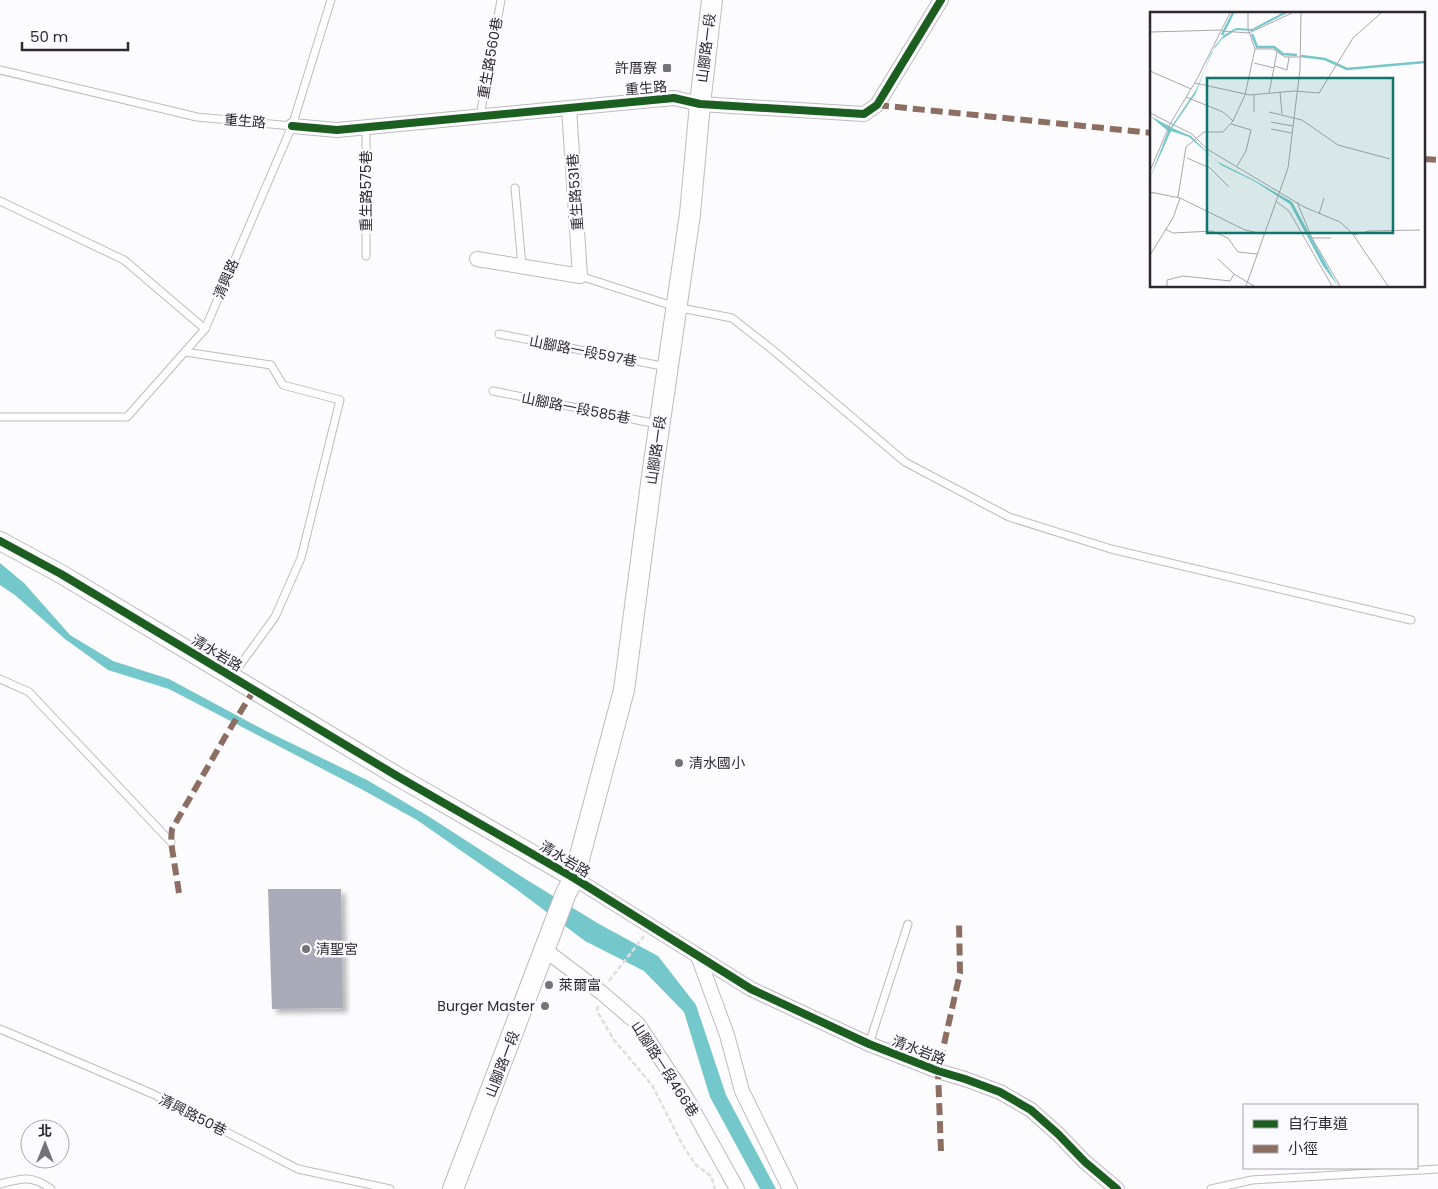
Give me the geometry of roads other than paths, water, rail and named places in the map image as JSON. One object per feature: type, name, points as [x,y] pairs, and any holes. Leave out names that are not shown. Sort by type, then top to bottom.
[{"type":"main road","name":"山腳路一段","points":[[453,1189],[570,885],[624,690],[659,424],[690,214],[712,0]]},
{"type":"street","name":"重生路","points":[[292,126],[337,130],[674,98],[700,104],[864,114],[877,105],[941,0]]},
{"type":"street","name":"重生路531巷","points":[[569,108],[580,276]]},
{"type":"street","points":[[477,259],[580,276]]},
{"type":"street","name":"清水岩路","points":[[0,541],[61,574],[232,676],[397,776],[570,885],[698,956],[752,989],[869,1044],[938,1071],[1000,1092],[1031,1110],[1116,1189]]},
{"type":"street","name":"山腳路一段466巷","points":[[548,944],[638,1024],[687,1099],[737,1189]]},
{"type":"street","points":[[698,956],[727,1035],[742,1091],[790,1189]]},
{"type":"lane","name":"清興路","points":[[0,417],[127,417],[205,329],[292,126],[331,0]]},
{"type":"lane","name":"重生路560巷","points":[[480,116],[501,0]]},
{"type":"lane","name":"重生路","points":[[0,70],[197,117],[292,126]]},
{"type":"lane","name":"重生路575巷","points":[[366,127],[366,256]]},
{"type":"lane","points":[[515,188],[522,266]]},
{"type":"lane","points":[[0,201],[124,260],[205,329]]},
{"type":"lane","points":[[580,276],[676,307],[732,318],[774,351],[905,462],[1009,517],[1111,549],[1411,620]]},
{"type":"lane","name":"山腳路一段597巷","points":[[499,334],[668,367]]},
{"type":"lane","points":[[185,352],[271,364],[283,385],[340,400],[301,558],[275,617],[232,676]]},
{"type":"lane","name":"山腳路一段585巷","points":[[493,391],[659,424]]},
{"type":"lane","points":[[0,679],[29,692],[171,842]]},
{"type":"lane","points":[[869,1044],[908,924]]},
{"type":"lane","name":"清興路50巷","points":[[0,1029],[153,1094],[298,1168],[390,1189]]},
{"type":"lane","points":[[1212,1189],[1252,1180],[1438,1169]]},
{"type":"lane","points":[[0,1184],[24,1178],[39,1180],[51,1189]]},
{"type":"water","points":[[0,563],[24,583],[70,635],[113,661],[169,679],[266,731],[367,780],[428,816],[599,924],[658,956],[696,1005],[726,1095],[776,1189],[760,1189],[710,1097],[684,1012],[644,971],[585,941],[516,889],[417,820],[169,689],[108,670],[65,639],[15,595],[0,585]]},
{"type":"place","name":"許厝寮","points":[[667,68]]},
{"type":"place","name":"清水國小","points":[[679,763]]},
{"type":"place","name":"清聖宮","points":[[306,949]]},
{"type":"place","name":"萊爾富","points":[[549,985]]},
{"type":"place","name":"Burger Master","points":[[545,1006]]}]
